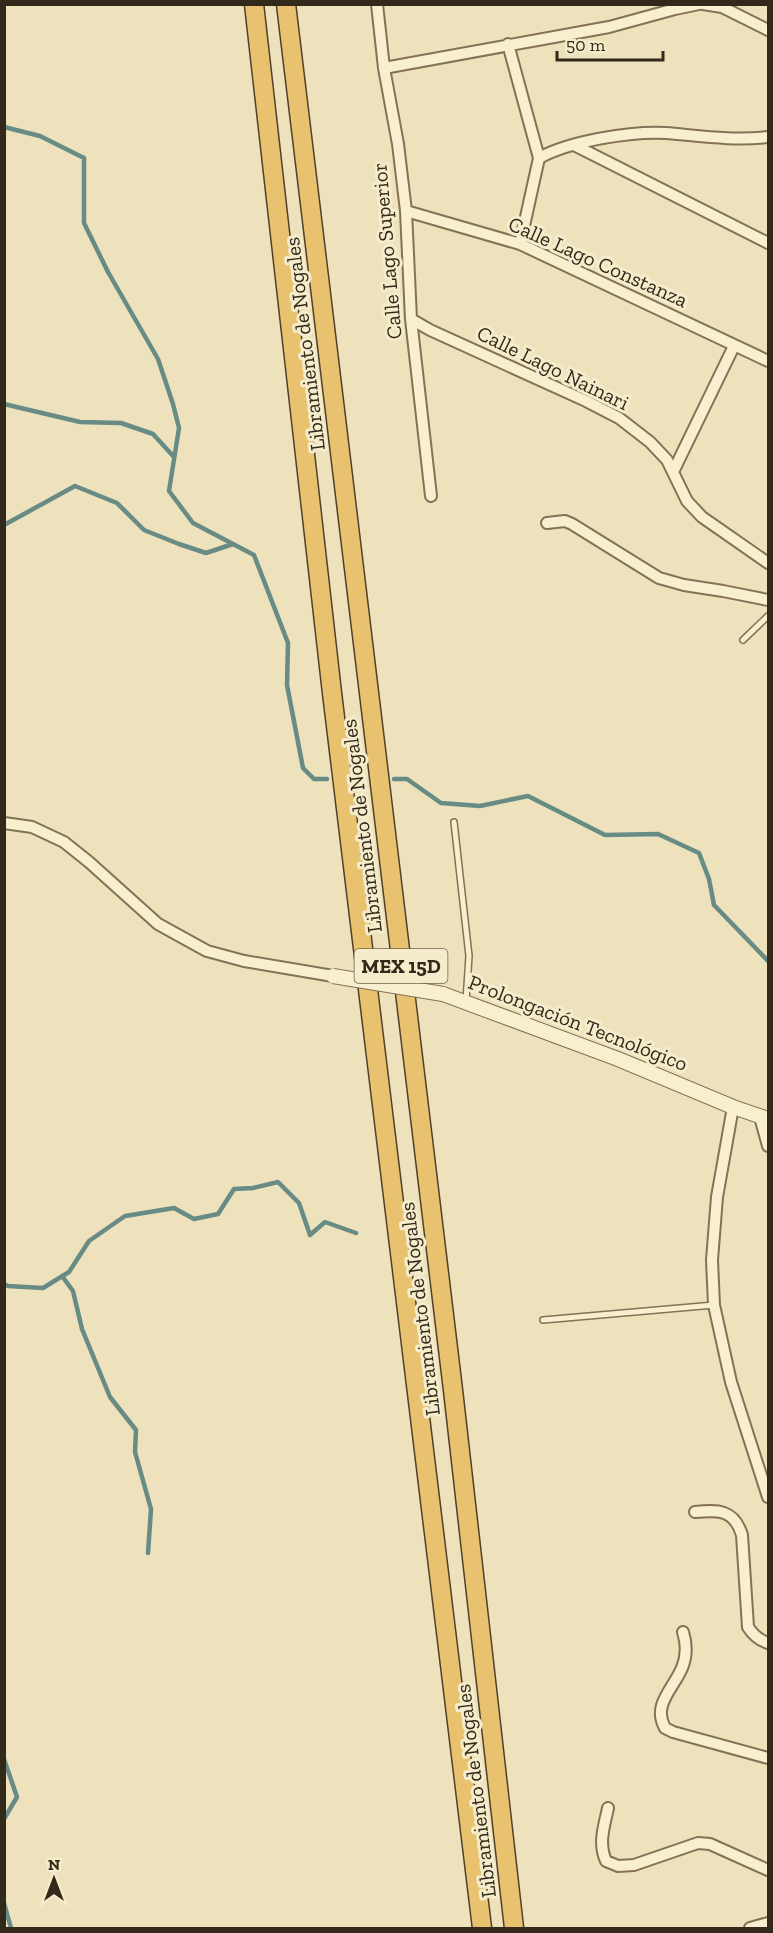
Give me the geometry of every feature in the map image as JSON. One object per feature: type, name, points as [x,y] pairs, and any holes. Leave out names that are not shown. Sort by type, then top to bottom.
[{"type":"highway","name":"Libramiento de Nogales","points":[[254,4],[332,693],[482,1929]]},
{"type":"highway","name":"Libramiento de Nogales","points":[[286,4],[453,1390],[514,1929]]},
{"type":"street","name":"Calle Lago Superior","points":[[377,4],[384,68],[398,144],[406,211],[411,319],[431,496]]},
{"type":"street","points":[[384,68],[609,27],[701,4],[722,7],[768,30]]},
{"type":"street","points":[[508,44],[539,158],[520,244]]},
{"type":"street","points":[[539,158],[555,150],[574,145],[635,134],[663,133],[732,140],[768,137]]},
{"type":"street","points":[[574,145],[768,243]]},
{"type":"street","name":"Calle Lago Constanza","points":[[406,211],[520,244],[768,361]]},
{"type":"street","name":"Calle Lago Nainari","points":[[411,319],[619,418],[650,442],[667,460],[687,501],[702,517],[768,563]]},
{"type":"street","points":[[674,472],[734,346]]},
{"type":"street","points":[[547,523],[565,521],[659,578],[684,585],[768,600]]},
{"type":"street","points":[[4,823],[32,827],[64,842],[158,924],[207,951],[244,961],[333,976]]},
{"type":"street","name":"Prolongación Tecnológico","points":[[333,976],[443,994],[466,1001],[764,1118]]},
{"type":"street","points":[[733,1107],[717,1197],[712,1260],[714,1305],[731,1382],[768,1497]]},
{"type":"street","points":[[764,1118],[768,1146]]},
{"type":"street","points":[[695,1512],[715,1510],[726,1513],[739,1527],[742,1535],[748,1627],[762,1641],[768,1642]]},
{"type":"street","points":[[683,1632],[687,1644],[686,1658],[664,1698],[660,1713],[665,1728],[768,1758]]},
{"type":"street","points":[[608,1808],[601,1839],[601,1851],[606,1861],[618,1866],[634,1865],[698,1843],[710,1844],[768,1870]]},
{"type":"street","points":[[750,1929],[768,1923]]},
{"type":"lane","points":[[743,639],[768,616]]},
{"type":"lane","points":[[454,822],[469,956],[466,1001]]},
{"type":"lane","points":[[543,1320],[714,1305]]},
{"type":"waterway","points":[[4,127],[40,136],[84,158],[84,223],[108,272],[158,359],[173,404],[179,428],[169,491],[193,523],[254,555],[288,643],[287,685],[303,768],[314,779],[327,779]]},
{"type":"waterway","points":[[4,404],[80,422],[121,423],[153,434],[174,457]]},
{"type":"waterway","points":[[4,525],[75,486],[117,503],[144,530],[179,544],[206,553],[233,544]]},
{"type":"waterway","points":[[394,779],[407,779],[441,803],[480,806],[528,796],[605,835],[658,834],[699,853],[709,879],[714,905],[768,961]]},
{"type":"waterway","points":[[4,1284],[43,1288],[69,1272],[89,1241],[125,1216],[174,1208],[194,1219],[218,1214],[234,1189],[253,1188],[278,1182],[299,1203],[310,1235],[325,1222],[356,1233]]},
{"type":"waterway","points":[[62,1276],[73,1291],[82,1329],[110,1397],[136,1430],[135,1452],[151,1509],[148,1553]]},
{"type":"waterway","points":[[4,1759],[17,1797],[4,1819]]},
{"type":"waterway","points":[[4,1903],[11,1928]]}]
